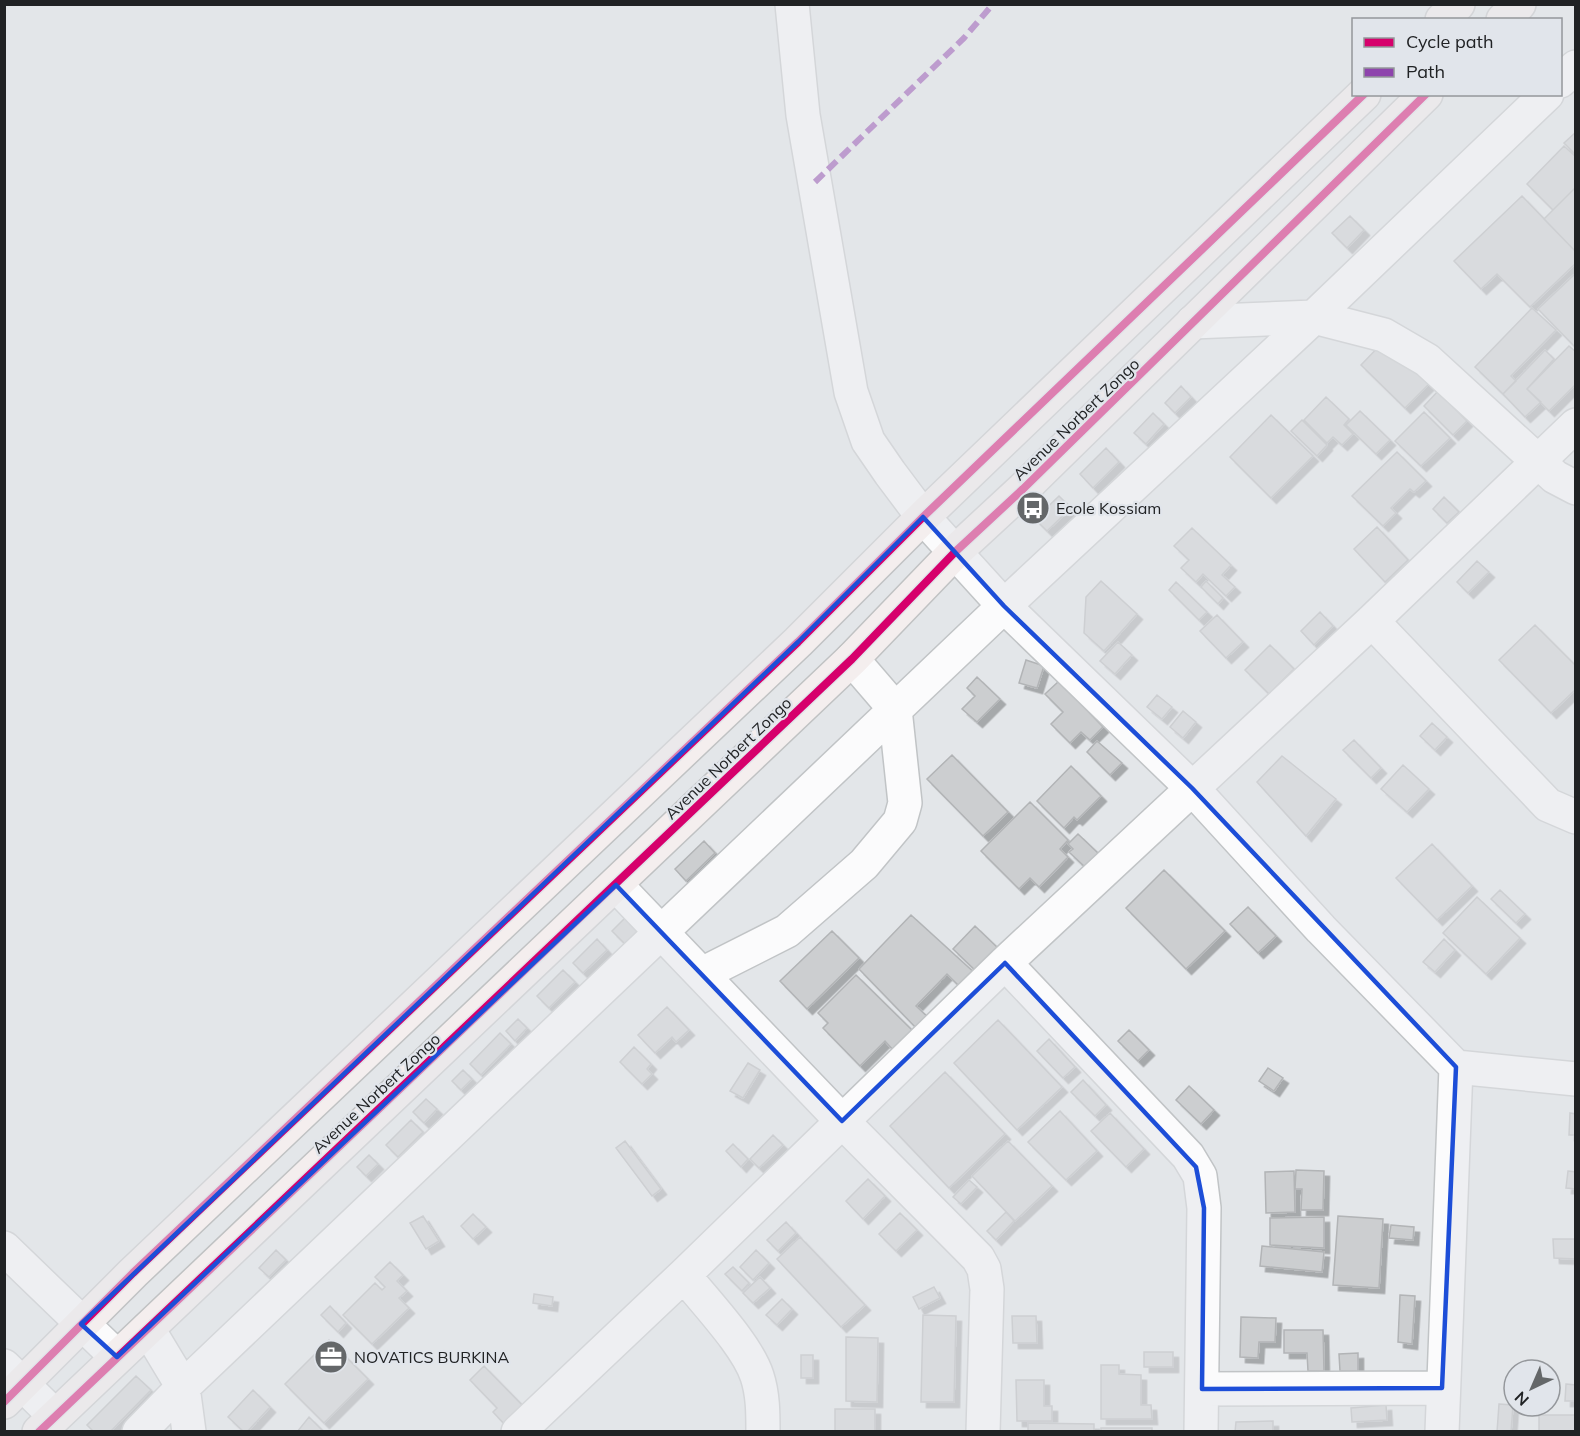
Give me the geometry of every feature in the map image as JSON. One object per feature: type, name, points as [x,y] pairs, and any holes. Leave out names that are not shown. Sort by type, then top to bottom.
[{"type":"main road","points":[[1444,18],[1458,4]]},
{"type":"main road","points":[[1505,18],[1519,4]]},
{"type":"main road","points":[[11,1384],[81,1324],[798,642],[923,517],[1362,96]]},
{"type":"main road","name":"Avenue Norbert Zongo","points":[[47,1424],[852,659],[955,552],[1023,489],[1424,96]]},
{"type":"street","points":[[792,4],[803,115],[851,392],[868,441],[923,517],[1004,606],[1192,788],[1321,929],[1456,1067],[1575,1079]]},
{"type":"street","points":[[1562,79],[1575,67]]},
{"type":"street","points":[[139,1431],[895,709],[1314,317],[1545,96]]},
{"type":"street","points":[[1193,322],[1314,317],[1384,334],[1427,360],[1555,477],[1575,488]]},
{"type":"street","points":[[518,1431],[684,1275],[1005,963],[1371,621],[1575,424]]},
{"type":"street","points":[[1371,621],[1548,805],[1575,817]]},
{"type":"street","points":[[702,974],[787,931],[864,864],[900,821],[905,803],[895,709],[852,659]]},
{"type":"street","points":[[615,885],[662,931],[842,1121],[970,1248],[984,1269],[987,1289],[982,1431]]},
{"type":"street","points":[[1005,963],[1105,1066],[1196,1167],[1203,1189],[1204,1208],[1201,1431]]},
{"type":"street","points":[[1442,1431],[1456,1067]]},
{"type":"street","points":[[4,1248],[117,1357]]},
{"type":"street","points":[[684,1275],[747,1356],[756,1374],[762,1404],[763,1431]]},
{"type":"street","points":[[148,1329],[183,1387],[189,1431]]},
{"type":"street","points":[[11,1384],[47,1424]]},
{"type":"street","points":[[1202,1389],[1442,1388]]},
{"type":"highlighted area","points":[[923,517],[1004,606],[1192,788],[1456,1067],[1442,1388],[1202,1389],[1204,1208],[1196,1167],[1005,963],[842,1121],[616,885],[117,1357],[81,1324],[798,642]]},
{"type":"building","points":[[1576,132],[1576,152],[1574,153],[1564,143]]},
{"type":"building","points":[[1564,146],[1576,157],[1576,187],[1553,210],[1527,184]]},
{"type":"building","points":[[1576,187],[1576,252],[1544,219]]},
{"type":"building","points":[[1522,196],[1576,252],[1576,263],[1530,307],[1497,274],[1481,289],[1454,261]]},
{"type":"building","points":[[1350,216],[1364,230],[1347,248],[1332,233]]},
{"type":"building","points":[[1576,273],[1576,348],[1538,309]]},
{"type":"building","points":[[1532,308],[1556,330],[1511,376],[1516,381],[1503,394],[1475,367]]},
{"type":"building","points":[[1386,339],[1430,383],[1405,408],[1361,365]]},
{"type":"building","points":[[1569,346],[1576,352],[1576,384],[1549,411],[1527,389]]},
{"type":"building","points":[[1545,350],[1554,359],[1527,389],[1541,402],[1525,417],[1503,394]]},
{"type":"building","points":[[1181,386],[1191,397],[1175,413],[1165,403]]},
{"type":"building","points":[[1438,391],[1467,421],[1453,435],[1424,406]]},
{"type":"building","points":[[1326,397],[1349,419],[1344,425],[1353,434],[1342,445],[1333,437],[1327,443],[1304,420]]},
{"type":"building","points":[[1360,411],[1390,440],[1376,454],[1346,425]]},
{"type":"building","points":[[1424,412],[1450,438],[1421,466],[1395,441]]},
{"type":"building","points":[[1153,413],[1164,424],[1146,444],[1134,433]]},
{"type":"building","points":[[1271,415],[1313,456],[1271,498],[1230,457]]},
{"type":"building","points":[[1302,420],[1327,445],[1317,456],[1291,431]]},
{"type":"building","points":[[1106,448],[1119,462],[1093,488],[1080,474]]},
{"type":"building","points":[[1397,452],[1426,481],[1414,492],[1410,489],[1391,508],[1396,513],[1383,526],[1352,496]]},
{"type":"building","points":[[1059,496],[1071,508],[1047,531],[1035,519]]},
{"type":"building","points":[[1444,497],[1459,512],[1447,523],[1433,509]]},
{"type":"building","points":[[1377,527],[1408,560],[1385,582],[1354,549]]},
{"type":"building","points":[[1192,528],[1231,565],[1222,575],[1235,587],[1226,596],[1203,574],[1196,582],[1181,568],[1189,560],[1174,546]]},
{"type":"building","points":[[1477,561],[1489,572],[1468,593],[1457,582]]},
{"type":"building","points":[[1101,581],[1137,614],[1104,651],[1084,633],[1086,597]]},
{"type":"building","points":[[1206,581],[1223,598],[1218,604],[1201,587]]},
{"type":"building","points":[[1176,582],[1207,612],[1199,620],[1169,590]]},
{"type":"building","points":[[1320,612],[1333,626],[1314,645],[1301,631]]},
{"type":"building","points":[[1217,615],[1243,642],[1226,658],[1200,631]]},
{"type":"building","points":[[1535,625],[1576,666],[1576,689],[1551,713],[1499,660]]},
{"type":"building","points":[[1118,642],[1132,655],[1115,674],[1100,661]]},
{"type":"building","points":[[1270,645],[1294,669],[1269,694],[1245,670]]},
{"type":"building","points":[[1026,660],[1044,666],[1037,688],[1019,683]]},
{"type":"building","points":[[977,677],[1000,699],[977,722],[962,709],[975,696],[967,688]]},
{"type":"building","points":[[1059,681],[1103,727],[1090,740],[1081,732],[1070,743],[1051,724],[1063,712],[1045,694]]},
{"type":"building","points":[[1157,695],[1172,707],[1162,719],[1147,707]]},
{"type":"building","points":[[1183,711],[1196,722],[1183,738],[1170,727]]},
{"type":"building","points":[[1432,723],[1447,737],[1435,750],[1420,736]]},
{"type":"building","points":[[1354,740],[1381,768],[1371,778],[1343,750]]},
{"type":"building","points":[[1097,741],[1122,763],[1110,775],[1087,752]]},
{"type":"building","points":[[952,755],[1008,812],[983,836],[927,779]]},
{"type":"building","points":[[1282,756],[1336,799],[1306,836],[1257,782]]},
{"type":"building","points":[[1403,765],[1429,789],[1407,812],[1381,789]]},
{"type":"building","points":[[1071,766],[1101,796],[1077,820],[1074,817],[1064,828],[1037,801]]},
{"type":"building","points":[[1030,802],[1068,840],[1060,849],[1068,857],[1039,887],[1030,878],[1019,889],[981,851]]},
{"type":"building","points":[[1078,834],[1099,854],[1085,867],[1069,852],[1073,849],[1068,844]]},
{"type":"building","points":[[704,841],[715,853],[686,881],[675,869]]},
{"type":"building","points":[[1432,844],[1472,886],[1437,920],[1396,878]]},
{"type":"building","points":[[1164,870],[1225,931],[1186,969],[1126,908]]},
{"type":"building","points":[[1500,890],[1525,914],[1516,923],[1491,899]]},
{"type":"building","points":[[1477,897],[1520,938],[1486,974],[1443,933]]},
{"type":"building","points":[[1248,907],[1276,936],[1258,953],[1230,924]]},
{"type":"building","points":[[628,915],[642,929],[626,945],[612,931]]},
{"type":"building","points":[[911,915],[978,976],[964,991],[947,974],[916,1006],[931,1020],[920,1032],[859,969]]},
{"type":"building","points":[[975,926],[999,949],[977,972],[953,949]]},
{"type":"building","points":[[832,931],[859,958],[807,1009],[780,981]]},
{"type":"building","points":[[597,939],[607,950],[583,973],[573,963]]},
{"type":"building","points":[[1444,939],[1455,950],[1435,972],[1423,962]]},
{"type":"building","points":[[563,970],[575,982],[549,1008],[537,996]]},
{"type":"building","points":[[856,975],[914,1032],[895,1052],[885,1041],[860,1066],[823,1028],[828,1023],[818,1013]]},
{"type":"building","points":[[667,1007],[689,1030],[676,1042],[672,1037],[655,1053],[638,1035]]},
{"type":"building","points":[[518,1019],[527,1028],[515,1041],[506,1031]]},
{"type":"building","points":[[998,1020],[1062,1087],[1017,1130],[954,1063]]},
{"type":"building","points":[[1129,1030],[1149,1050],[1138,1061],[1118,1041]]},
{"type":"building","points":[[500,1033],[511,1044],[481,1075],[470,1064]]},
{"type":"building","points":[[1049,1039],[1075,1067],[1063,1078],[1037,1051]]},
{"type":"building","points":[[634,1047],[651,1064],[647,1069],[652,1074],[642,1084],[620,1062]]},
{"type":"building","points":[[748,1063],[760,1070],[743,1098],[730,1091]]},
{"type":"building","points":[[1268,1068],[1283,1078],[1274,1091],[1259,1081]]},
{"type":"building","points":[[463,1070],[472,1079],[461,1090],[452,1081]]},
{"type":"building","points":[[945,1072],[1005,1134],[949,1188],[890,1126]]},
{"type":"building","points":[[1083,1080],[1106,1105],[1095,1116],[1071,1092]]},
{"type":"building","points":[[1189,1086],[1214,1110],[1201,1124],[1176,1100]]},
{"type":"building","points":[[426,1099],[437,1109],[424,1123],[413,1112]]},
{"type":"building","points":[[1060,1111],[1097,1151],[1066,1180],[1028,1142]]},
{"type":"building","points":[[1110,1113],[1144,1149],[1126,1167],[1091,1131]]},
{"type":"building","points":[[1570,1113],[1576,1114],[1576,1135],[1569,1135]]},
{"type":"building","points":[[411,1120],[423,1132],[398,1157],[386,1145]]},
{"type":"building","points":[[773,1135],[783,1145],[759,1168],[750,1159]]},
{"type":"building","points":[[625,1141],[661,1189],[652,1196],[616,1148]]},
{"type":"building","points":[[1008,1141],[1052,1186],[1015,1221],[972,1176]]},
{"type":"building","points":[[733,1144],[748,1159],[741,1167],[726,1151]]},
{"type":"building","points":[[369,1155],[378,1164],[366,1176],[357,1167]]},
{"type":"building","points":[[1296,1170],[1324,1171],[1323,1210],[1301,1210],[1302,1189],[1295,1189]]},
{"type":"building","points":[[1294,1171],[1295,1212],[1266,1213],[1265,1172]]},
{"type":"building","points":[[1568,1171],[1576,1172],[1576,1189],[1566,1188]]},
{"type":"building","points":[[868,1179],[885,1196],[863,1219],[846,1201]]},
{"type":"building","points":[[969,1180],[977,1187],[961,1204],[953,1197]]},
{"type":"building","points":[[1006,1212],[1014,1221],[996,1240],[987,1231]]},
{"type":"building","points":[[900,1213],[917,1230],[896,1251],[879,1234]]},
{"type":"building","points":[[473,1214],[486,1227],[473,1239],[461,1226]]},
{"type":"building","points":[[423,1216],[439,1241],[426,1249],[410,1223]]},
{"type":"building","points":[[1338,1216],[1383,1219],[1379,1288],[1333,1285]]},
{"type":"building","points":[[1324,1217],[1324,1248],[1270,1245],[1270,1218]]},
{"type":"building","points":[[786,1222],[796,1233],[778,1251],[767,1240]]},
{"type":"building","points":[[1391,1225],[1414,1227],[1413,1240],[1389,1238]]},
{"type":"building","points":[[800,1237],[865,1305],[841,1327],[777,1259]]},
{"type":"building","points":[[1553,1239],[1576,1239],[1576,1259],[1554,1258]]},
{"type":"building","points":[[1262,1246],[1324,1252],[1322,1272],[1260,1266]]},
{"type":"building","points":[[276,1250],[286,1260],[269,1277],[259,1268]]},
{"type":"building","points":[[756,1250],[769,1263],[753,1280],[740,1267]]},
{"type":"building","points":[[390,1262],[403,1275],[397,1281],[407,1291],[399,1298],[409,1308],[372,1344],[343,1315],[375,1283],[382,1290],[385,1287],[375,1277]]},
{"type":"building","points":[[733,1267],[749,1283],[742,1291],[725,1274]]},
{"type":"building","points":[[760,1277],[770,1288],[753,1303],[743,1293]]},
{"type":"building","points":[[934,1287],[940,1298],[919,1309],[913,1297]]},
{"type":"building","points":[[534,1294],[553,1297],[552,1306],[533,1303]]},
{"type":"building","points":[[1400,1295],[1415,1296],[1412,1344],[1398,1342]]},
{"type":"building","points":[[782,1299],[792,1309],[777,1325],[766,1315]]},
{"type":"building","points":[[330,1306],[346,1323],[338,1332],[321,1315]]},
{"type":"building","points":[[923,1315],[956,1316],[954,1402],[921,1402]]},
{"type":"building","points":[[1012,1316],[1036,1316],[1037,1343],[1013,1343]]},
{"type":"building","points":[[1241,1317],[1276,1318],[1275,1342],[1259,1342],[1258,1358],[1240,1357]]},
{"type":"building","points":[[1284,1330],[1323,1330],[1324,1371],[1308,1371],[1307,1353],[1284,1353]]},
{"type":"building","points":[[846,1337],[878,1338],[877,1402],[846,1401]]},
{"type":"building","points":[[329,1340],[368,1379],[324,1423],[285,1384]]},
{"type":"building","points":[[1144,1352],[1173,1352],[1173,1367],[1144,1367]]},
{"type":"building","points":[[1358,1353],[1358,1371],[1340,1371],[1339,1354]]},
{"type":"building","points":[[801,1355],[813,1355],[813,1378],[801,1378]]},
{"type":"building","points":[[1101,1365],[1119,1365],[1119,1374],[1141,1375],[1141,1405],[1151,1405],[1152,1419],[1101,1419]]},
{"type":"building","points":[[484,1366],[525,1408],[507,1427],[493,1412],[497,1408],[470,1380]]},
{"type":"building","points":[[136,1376],[151,1390],[110,1432],[94,1432],[87,1425]]},
{"type":"building","points":[[1016,1380],[1044,1380],[1044,1406],[1052,1406],[1052,1421],[1017,1421]]},
{"type":"building","points":[[1566,1384],[1576,1385],[1576,1401],[1565,1401]]},
{"type":"building","points":[[253,1390],[270,1407],[247,1432],[244,1432],[228,1417]]},
{"type":"building","points":[[1499,1404],[1502,1404],[1502,1418],[1512,1418],[1511,1432],[1497,1432]]},
{"type":"building","points":[[1386,1405],[1387,1420],[1352,1422],[1351,1408]]},
{"type":"building","points":[[835,1409],[875,1409],[875,1432],[835,1432]]},
{"type":"building","points":[[1562,1415],[1576,1415],[1576,1432],[1539,1432],[1539,1418],[1562,1418]]},
{"type":"building","points":[[309,1417],[324,1432],[297,1432]]},
{"type":"building","points":[[1273,1421],[1273,1432],[1235,1432],[1236,1422]]},
{"type":"building","points":[[1028,1423],[1094,1424],[1094,1432],[1028,1432]]},
{"type":"building","points":[[1101,1428],[1152,1428],[1152,1432],[1101,1432]]},
{"type":"marked path","points":[[815,182],[964,38],[993,4]]},
{"type":"cycle path","points":[[4,1402],[133,1273],[798,642],[923,517],[1362,96]]},
{"type":"cycle path","points":[[39,1432],[852,659],[955,552],[1023,489],[1424,96]]},
{"type":"place","name":"Ecole Kossiam","points":[[1033,508]]},
{"type":"place","name":"NOVATICS BURKINA","points":[[331,1357]]}]
